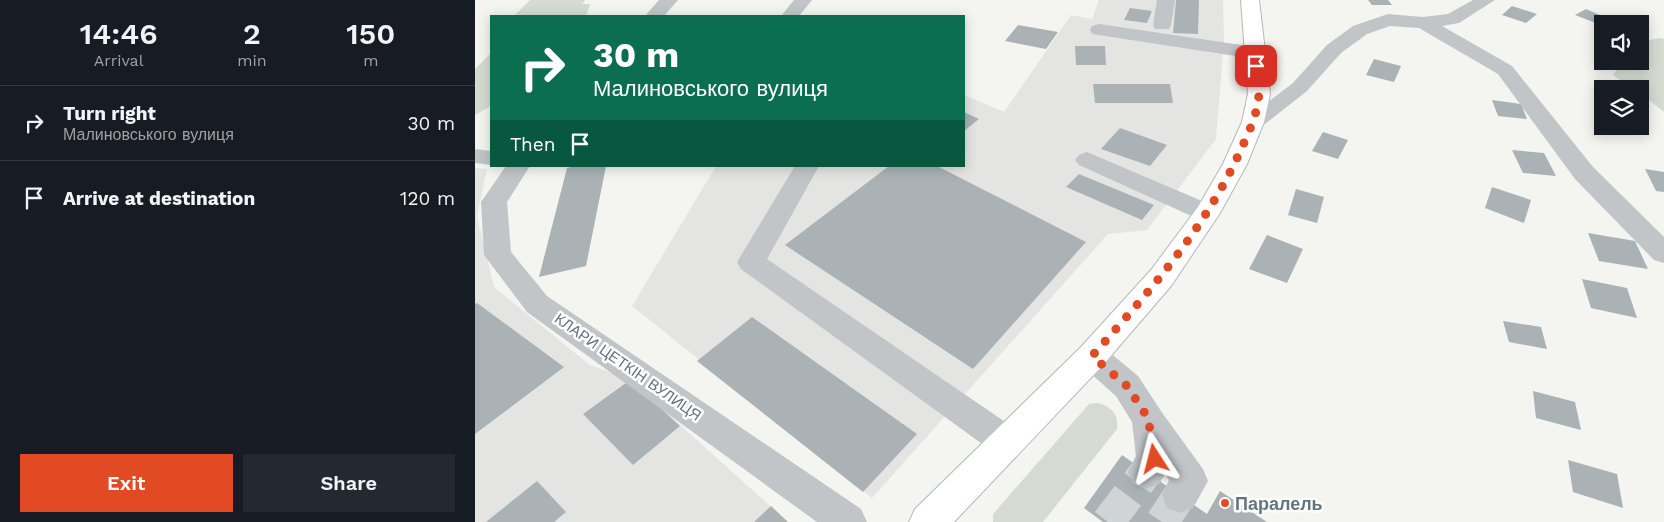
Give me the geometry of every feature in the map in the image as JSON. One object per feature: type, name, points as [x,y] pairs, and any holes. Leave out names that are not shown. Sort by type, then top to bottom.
[{"type":"main road","points":[[928,522],[1092,356],[1161,278],[1207,213],[1235,164],[1253,122],[1259,94],[1250,0]]},
{"type":"street","points":[[654,15],[669,0]]},
{"type":"street","points":[[791,15],[803,0]]},
{"type":"street","points":[[1162,26],[1165,0]]},
{"type":"street","points":[[1253,122],[1300,87],[1334,49],[1361,30],[1388,20],[1423,23],[1453,19],[1486,0]]},
{"type":"street","points":[[1423,23],[1505,70],[1584,173],[1664,253]]},
{"type":"street","points":[[1099,30],[1255,53]]},
{"type":"street","points":[[475,156],[490,158]]},
{"type":"street","points":[[1087,160],[1207,213]]},
{"type":"street","name":"КЛАРИ ЦЕТКІН ВУЛИЦЯ","points":[[517,167],[494,202],[498,255],[537,304],[848,522]]},
{"type":"street","points":[[806,167],[751,262],[1008,443]]},
{"type":"street","points":[[1092,356],[1127,386],[1190,480],[1180,496]]},
{"type":"street","points":[[1146,472],[1155,459],[1148,418]]},
{"type":"shaded area","points":[[530,0],[585,0],[582,4],[590,4],[586,15],[515,15]]},
{"type":"shaded area","points":[[1099,0],[1223,0],[1224,41],[1216,139],[1147,230],[1108,234],[872,498],[632,306],[715,167],[965,167],[965,95],[1004,112],[1071,15],[1092,19]]},
{"type":"shaded area","points":[[1664,39],[1664,112],[1649,100],[1649,80],[1620,80],[1613,75],[1616,70],[1649,70],[1649,40]]},
{"type":"shaded area","points":[[490,54],[490,107],[475,115],[475,69]]},
{"type":"shaded area","points":[[475,168],[487,169],[477,216],[494,287],[590,365],[630,380],[788,522],[475,522]]},
{"type":"shaded area","points":[[1097,403],[1107,406],[1116,415],[1117,429],[1043,522],[993,522],[993,514],[1089,404]]},
{"type":"building","points":[[1176,0],[1199,0],[1198,34],[1173,33]]},
{"type":"building","points":[[1368,0],[1388,0],[1392,5],[1372,5]]},
{"type":"building","points":[[1512,6],[1537,14],[1526,23],[1502,15]]},
{"type":"building","points":[[1130,8],[1152,11],[1147,23],[1124,20]]},
{"type":"building","points":[[1586,9],[1600,15],[1594,15],[1594,22],[1575,15]]},
{"type":"building","points":[[1018,25],[1058,32],[1046,49],[1005,41]]},
{"type":"building","points":[[1075,46],[1105,46],[1106,65],[1076,65]]},
{"type":"building","points":[[1374,59],[1401,66],[1394,82],[1366,75]]},
{"type":"building","points":[[1093,84],[1170,84],[1173,103],[1095,103]]},
{"type":"building","points":[[1492,100],[1521,104],[1527,119],[1498,116]]},
{"type":"building","points":[[965,112],[979,119],[965,130]]},
{"type":"building","points":[[1120,128],[1167,145],[1150,166],[1101,149]]},
{"type":"building","points":[[1323,132],[1348,140],[1338,159],[1312,151]]},
{"type":"building","points":[[1512,150],[1544,153],[1556,176],[1523,173]]},
{"type":"building","points":[[606,167],[586,266],[539,277],[567,168]]},
{"type":"building","points":[[888,167],[939,167],[1086,242],[973,369],[785,245]]},
{"type":"building","points":[[1645,169],[1664,172],[1664,192],[1656,191]]},
{"type":"building","points":[[1079,174],[1154,205],[1142,220],[1066,187]]},
{"type":"building","points":[[1492,187],[1531,200],[1524,223],[1485,208]]},
{"type":"building","points":[[1296,189],[1324,197],[1317,223],[1288,215]]},
{"type":"building","points":[[1588,233],[1635,241],[1648,269],[1599,261]]},
{"type":"building","points":[[1267,235],[1303,249],[1287,283],[1249,269]]},
{"type":"building","points":[[1582,279],[1627,288],[1637,318],[1591,308]]},
{"type":"building","points":[[477,303],[564,367],[475,434],[475,304]]},
{"type":"building","points":[[752,317],[917,434],[863,492],[697,361]]},
{"type":"building","points":[[1503,321],[1541,327],[1547,349],[1509,342]]},
{"type":"building","points":[[630,380],[680,426],[633,465],[583,414]]},
{"type":"building","points":[[1533,391],[1575,402],[1581,430],[1536,418]]},
{"type":"building","points":[[1122,455],[1207,514],[1220,491],[1267,522],[1103,522],[1084,508]]},
{"type":"building","points":[[1568,460],[1617,474],[1623,508],[1573,492]]},
{"type":"building","points":[[537,481],[566,512],[554,522],[486,522]]},
{"type":"building","points":[[771,506],[788,522],[754,522]]},
{"type":"tunnel","points":[[1108,522],[1146,472]]},
{"type":"tunnel","points":[[1162,522],[1180,495]]},
{"type":"place","name":"Паралель","points":[[1225,503]]},
{"type":"route","points":[[1155,459],[1148,418],[1127,386],[1092,356],[1161,278],[1207,213],[1235,164],[1253,122],[1259,94],[1256,66]]}]
